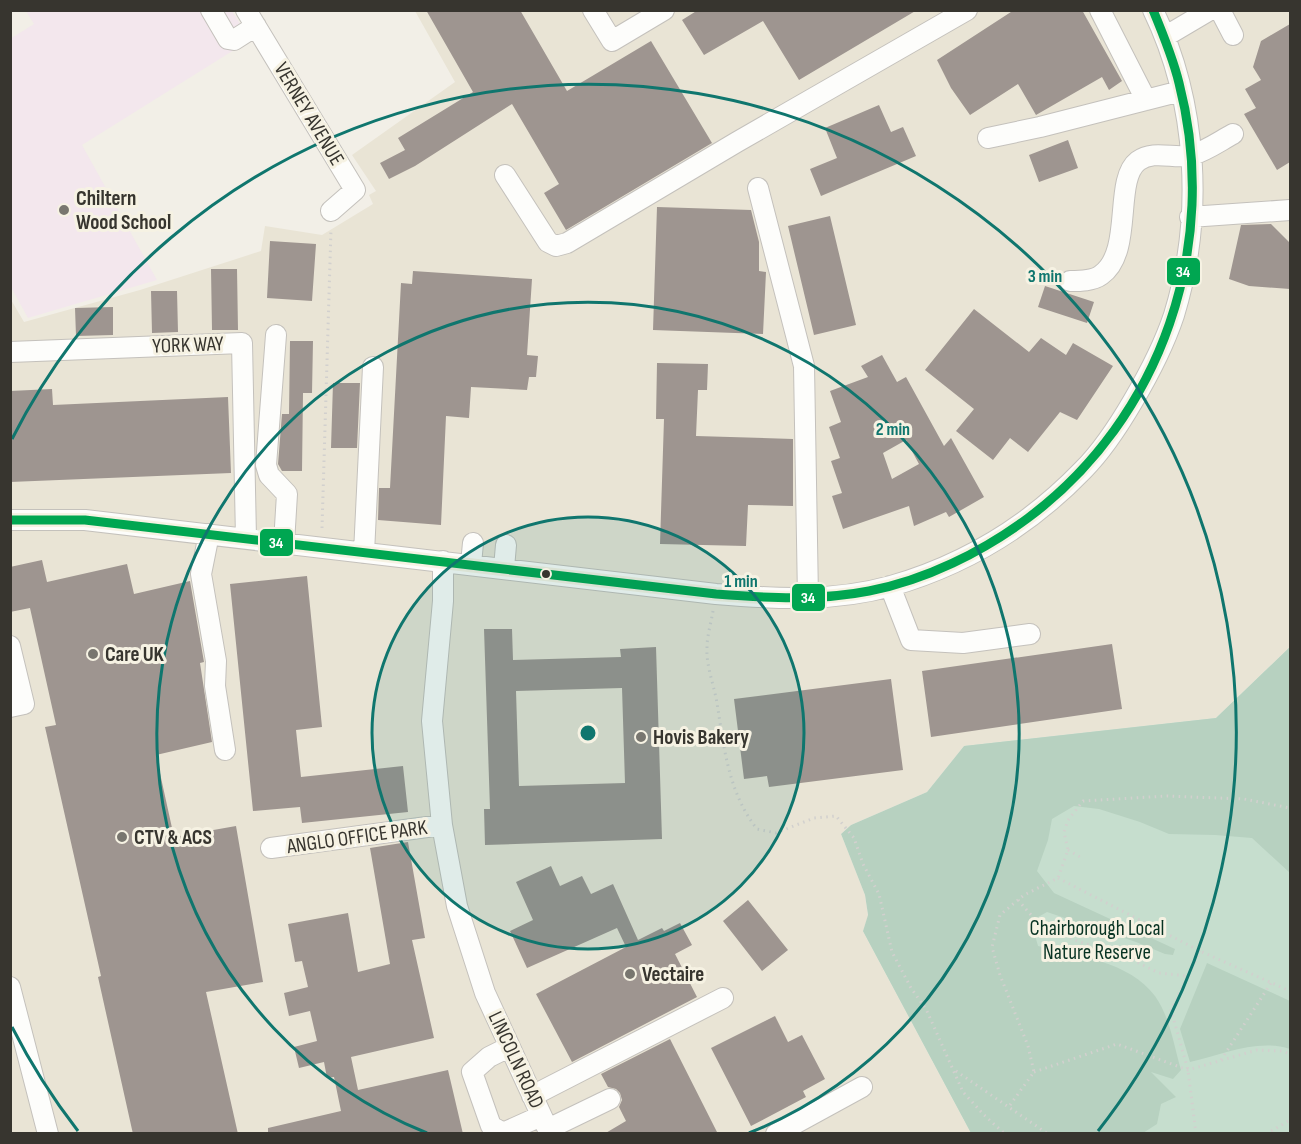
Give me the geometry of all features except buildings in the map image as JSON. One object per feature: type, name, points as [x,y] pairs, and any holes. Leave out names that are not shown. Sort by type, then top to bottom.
[{"type":"street","points":[[211,10],[228,39],[234,40],[251,18]]},
{"type":"street","points":[[593,10],[612,41],[664,10]]},
{"type":"street","points":[[505,175],[548,242],[556,246],[567,243],[747,136],[968,10]]},
{"type":"street","points":[[1100,10],[1146,100]]},
{"type":"street","points":[[11,520],[85,520],[716,594],[776,599],[835,597],[890,586],[945,567],[996,542],[1037,511],[1084,470],[1121,422],[1151,370],[1173,315],[1188,255],[1192,189],[1191,156],[1181,91],[1166,36],[1153,10]]},
{"type":"street","points":[[1166,36],[1210,10]]},
{"type":"street","points":[[1220,10],[1233,35]]},
{"type":"street","name":"VERNEY AVENUE","points":[[251,18],[356,190],[331,211]]},
{"type":"street","points":[[988,138],[1181,91]]},
{"type":"street","points":[[1070,281],[1089,280],[1102,275],[1112,262],[1122,231],[1127,174],[1139,160],[1161,154],[1191,156],[1233,134]]},
{"type":"street","points":[[758,188],[804,366],[808,598]]},
{"type":"street","points":[[1190,217],[1290,210]]},
{"type":"street","points":[[276,334],[266,465],[269,476],[287,494],[284,543]]},
{"type":"street","name":"YORK WAY","points":[[10,352],[242,342],[246,538]]},
{"type":"street","points":[[364,553],[373,367]]},
{"type":"street","points":[[209,534],[201,574],[216,661],[215,686],[225,750]]},
{"type":"street","points":[[471,564],[473,543]]},
{"type":"street","points":[[504,568],[506,545]]},
{"type":"street","name":"LINCOLN ROAD","points":[[443,561],[443,601],[432,721],[442,825],[457,906],[485,993],[546,1126]]},
{"type":"street","points":[[890,586],[911,640],[963,643],[1030,634]]},
{"type":"street","points":[[10,646],[14,677],[24,704],[10,707]]},
{"type":"street","name":"ANGLO OFFICE PARK","points":[[271,848],[442,825]]},
{"type":"street","points":[[10,987],[48,1134]]},
{"type":"street","points":[[532,1096],[723,998]]},
{"type":"street","points":[[509,1047],[489,1057],[472,1072],[491,1126],[503,1132],[546,1126],[610,1099]]},
{"type":"street","points":[[777,1133],[862,1087]]},
{"type":"path","points":[[322,548],[331,211]]},
{"type":"path","points":[[716,594],[706,647],[730,779],[745,813],[757,829],[776,833],[813,818],[836,816],[854,838],[863,864],[879,894],[892,952],[911,988],[926,1009],[963,1092],[1005,1134]]},
{"type":"path","points":[[1034,1072],[1028,1046],[1000,975],[992,947],[1000,915],[1024,895],[1059,876],[1068,850],[1064,832],[1068,820],[1083,801],[1167,796],[1233,798],[1290,808]]},
{"type":"path","points":[[1068,850],[1082,858]]},
{"type":"path","points":[[1059,876],[1200,951],[1290,991]]},
{"type":"path","points":[[1018,900],[1039,924],[1077,941],[1122,955],[1159,972],[1188,976]]},
{"type":"path","points":[[1196,1134],[1188,1070],[1171,1010],[1200,951]]},
{"type":"path","points":[[1220,1061],[1271,983]]},
{"type":"path","points":[[1010,1106],[1034,1072],[1117,1044],[1188,1070],[1257,1050],[1282,1051],[1290,1054]]},
{"type":"path","points":[[955,1070],[1048,1134]]},
{"type":"path","points":[[1266,1134],[1290,1120]]},
{"type":"shaded area","name":"Chiltern Wood School","points":[[26,11],[232,11],[250,40],[82,145],[157,280],[28,318],[11,287],[10,39],[34,24]]},
{"type":"shaded area","points":[[415,11],[1290,11],[1290,647],[1216,718],[964,746],[927,792],[851,825],[841,834],[865,895],[868,916],[863,931],[971,1133],[11,1133],[10,298],[24,322],[140,290],[261,251],[265,226],[322,235],[373,204],[369,195],[376,191],[352,155],[455,82]]},
{"type":"green space","name":"Chairborough Local Nature Reserve","points":[[1290,647],[1290,1133],[971,1133],[863,931],[896,918],[962,785],[964,746],[1216,718]]},
{"type":"green space","name":"Chairborough Local Nature Reserve","points":[[1290,647],[1290,873],[1252,838],[1169,834],[1099,809],[1074,806],[1052,819],[1048,840],[1037,871],[1054,893],[1175,949],[1173,955],[1165,954],[1047,912],[1031,921],[1038,946],[1086,957],[1117,968],[1132,975],[1155,996],[1168,1022],[1181,1070],[1173,1079],[1151,1072],[1176,1097],[1161,1104],[1157,1124],[1143,1133],[971,1133],[863,931],[868,915],[865,895],[841,834],[851,825],[927,792],[964,746],[1216,718]]},
{"type":"green space","points":[[1207,963],[1290,1001],[1290,1049],[1278,1046],[1252,1046],[1190,1062],[1180,1029]]},
{"type":"transit line","name":"34","points":[[10,520],[85,520],[754,597],[793,598],[869,591],[911,580],[953,563],[992,542],[1028,518],[1075,477],[1114,431],[1146,379],[1170,324],[1185,265],[1192,205],[1190,144],[1177,74],[1153,10]]},
{"type":"place","name":"Chiltern Wood School","points":[[64,210]]},
{"type":"place","name":"Care UK","points":[[93,654]]},
{"type":"place","name":"Hovis Bakery","points":[[641,737]]},
{"type":"place","name":"CTV & ACS","points":[[122,837]]},
{"type":"place","name":"Vectaire","points":[[630,974]]}]
